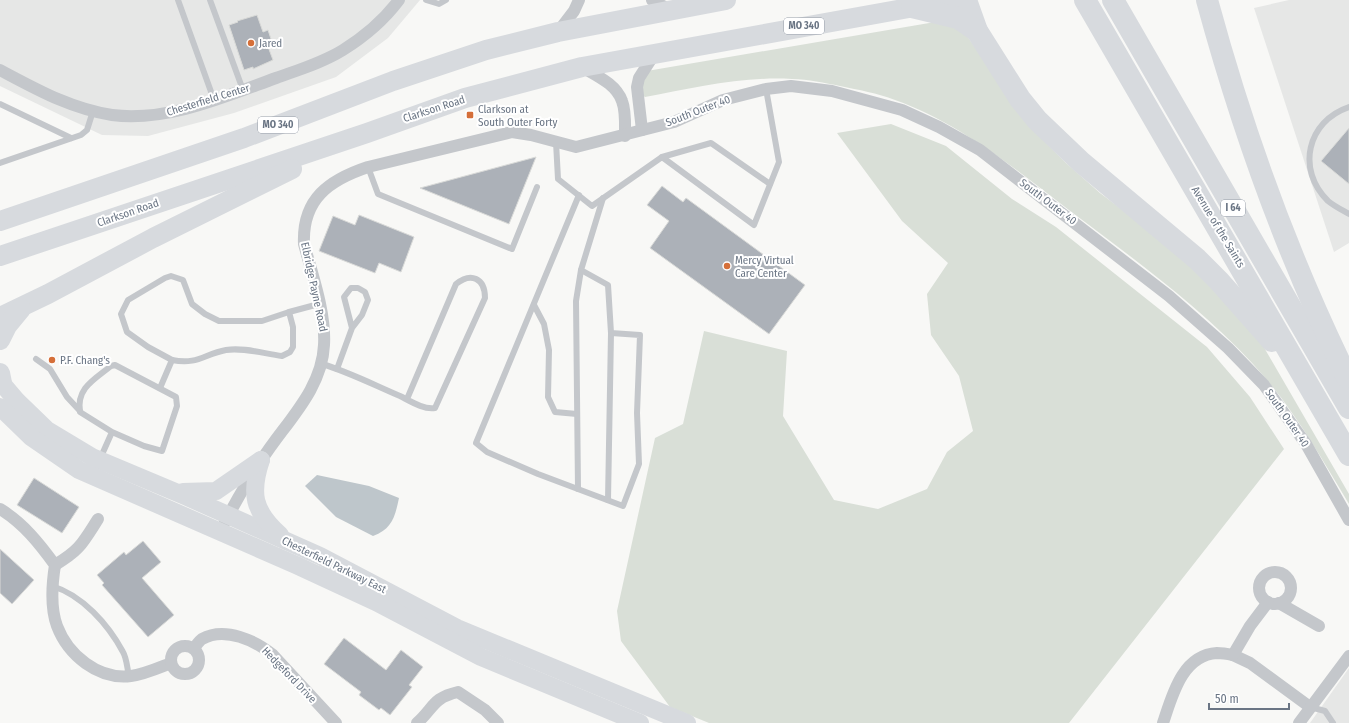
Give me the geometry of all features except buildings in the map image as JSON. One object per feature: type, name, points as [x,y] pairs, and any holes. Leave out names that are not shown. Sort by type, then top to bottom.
[{"type":"highway","points":[[966,0],[977,32],[1020,99],[1038,120],[1081,162],[1219,280],[1301,373]]},
{"type":"highway","name":"Avenue of the Saints","points":[[1115,4],[1349,408]]},
{"type":"highway","name":"Avenue of the Saints","points":[[1088,6],[1349,455]]},
{"type":"highway","points":[[912,7],[958,18],[977,32]]},
{"type":"highway","points":[[1213,7],[1249,139],[1294,257],[1349,384]]},
{"type":"main road","name":"MO 340","points":[[0,221],[244,138],[430,68],[486,50],[558,32],[726,0]]},
{"type":"main road","name":"Clarkson Road","points":[[0,256],[465,98],[582,67],[953,0]]},
{"type":"main road","points":[[0,317],[153,238],[367,132]]},
{"type":"main road","points":[[0,340],[7,326],[22,306]]},
{"type":"street","name":"Chesterfield Center","points":[[0,70],[61,102],[112,115],[157,115],[178,111],[214,100],[322,61],[342,51],[379,22],[399,0]]},
{"type":"street","points":[[558,32],[574,11],[579,0]]},
{"type":"street","points":[[652,0],[670,10]]},
{"type":"street","points":[[642,130],[637,86],[639,78],[655,53]]},
{"type":"street","points":[[582,67],[607,82],[617,91],[623,102],[625,136]]},
{"type":"street","name":"South Outer 40","points":[[625,136],[674,122],[723,100],[766,89],[800,87],[867,99],[902,110],[939,127],[980,150],[1169,296],[1228,348],[1264,385],[1306,444],[1349,520]]},
{"type":"street","name":"Elbridge Payne Road","points":[[220,532],[261,460],[294,417],[309,392],[322,364],[324,327],[304,244],[305,221],[324,189],[332,182],[350,173],[512,132],[531,135],[576,147],[625,136]]},
{"type":"street","name":"Chesterfield Parkway East","points":[[1,379],[16,401],[47,430],[99,460],[229,515],[320,556],[457,628],[687,723]]},
{"type":"street","name":"Chesterfield Parkway East","points":[[0,406],[31,437],[79,470],[376,602],[481,657],[640,723]]},
{"type":"street","points":[[175,492],[216,491],[261,460]]},
{"type":"street","points":[[261,460],[255,478],[254,490],[257,505],[269,525],[286,541]]},
{"type":"street","points":[[0,509],[11,516],[39,542],[54,565],[52,586],[57,625],[65,641],[81,659],[96,671],[129,676],[145,673],[171,663],[180,673],[189,674],[199,665],[200,660],[194,648]]},
{"type":"street","points":[[54,565],[74,553],[82,545],[98,519]]},
{"type":"street","points":[[1233,655],[1250,626],[1274,603],[1319,626]]},
{"type":"street","name":"Hedgeford Drive","points":[[171,663],[173,653],[180,647],[184,646],[194,648],[202,640],[214,635],[231,635],[246,639],[262,646],[273,655],[336,723]]},
{"type":"street","points":[[1163,723],[1175,689],[1184,673],[1192,663],[1206,656],[1217,653],[1233,655],[1250,664],[1310,707]]},
{"type":"street","points":[[1299,723],[1349,656]]},
{"type":"street","points":[[416,723],[433,703],[445,695],[458,692],[485,710],[498,723]]},
{"type":"lane","points":[[178,0],[214,100]]},
{"type":"lane","points":[[210,0],[243,90]]},
{"type":"lane","points":[[426,0],[439,4],[446,0]]},
{"type":"lane","points":[[662,157],[754,225],[779,162],[766,89]]},
{"type":"lane","points":[[0,104],[72,138]]},
{"type":"lane","points":[[1349,107],[1338,111],[1320,127],[1311,142],[1309,155],[1313,177],[1320,192],[1329,202],[1349,214]]},
{"type":"lane","points":[[0,163],[81,135],[87,130],[93,111]]},
{"type":"lane","points":[[556,142],[558,178],[592,206],[662,157],[711,143],[770,184]]},
{"type":"lane","points":[[368,168],[378,194],[512,249],[537,187]]},
{"type":"lane","points":[[579,195],[476,443],[487,452],[623,506],[639,464],[637,413],[640,335],[611,333]]},
{"type":"lane","points":[[578,489],[576,301],[581,270],[603,198]]},
{"type":"lane","points":[[581,270],[608,285],[611,333],[608,500]]},
{"type":"lane","points":[[289,312],[293,327],[293,347],[287,355],[282,356],[238,349],[226,350],[186,363],[172,360],[148,347],[127,332],[121,314],[128,300],[171,276],[183,280],[192,304],[219,321],[262,321],[289,312],[319,304]]},
{"type":"lane","points":[[322,364],[337,369],[406,399],[429,409],[435,408],[486,298],[485,288],[479,280],[472,277],[462,279],[456,284],[406,399]]},
{"type":"lane","points":[[337,369],[352,328],[362,315],[368,300],[365,292],[358,288],[351,288],[344,296],[352,328]]},
{"type":"lane","points":[[534,304],[544,324],[549,350],[548,397],[555,412],[577,414]]},
{"type":"lane","points":[[36,359],[50,369],[67,397],[80,412],[112,432],[144,446],[162,451],[177,402],[176,397],[115,365],[111,366],[82,391],[78,401],[80,412]]},
{"type":"lane","points":[[160,388],[172,360]]},
{"type":"lane","points":[[99,460],[112,432]]},
{"type":"lane","points":[[52,586],[66,590],[92,611],[124,653],[129,676]]},
{"type":"lane","points":[[1310,707],[1326,711],[1332,723]]},
{"type":"shaded area","points":[[0,0],[420,0],[388,38],[336,77],[234,113],[148,136],[102,135],[0,86]]},
{"type":"shaded area","points":[[1289,0],[1349,0],[1349,243],[1334,252],[1254,8]]},
{"type":"shaded area","points":[[941,21],[965,33],[1034,131],[1066,163],[1100,193],[1181,254],[1262,344],[1349,494],[1349,504],[1293,414],[1253,364],[1215,326],[1153,274],[1020,173],[996,155],[948,124],[922,111],[881,95],[804,80],[755,79],[645,97],[639,92],[641,72]]},
{"type":"shaded area","points":[[891,124],[946,146],[1012,199],[1056,227],[1207,347],[1250,397],[1284,449],[1069,723],[709,723],[670,707],[621,641],[617,611],[655,438],[683,424],[704,331],[787,351],[783,416],[834,500],[878,509],[927,489],[947,452],[973,431],[959,376],[931,335],[927,294],[948,263],[902,221],[837,133]]},
{"type":"shaded area","points":[[317,475],[369,486],[399,498],[392,522],[385,530],[373,536],[336,517],[305,486]]},
{"type":"shaded area","points":[[1349,668],[1349,723],[1310,723]]},
{"type":"place","name":"Jared","points":[[251,43]]},
{"type":"place","name":"Clarkson at South Outer Forty","points":[[470,115]]},
{"type":"place","name":"Mercy Virtual Care Center","points":[[727,266]]},
{"type":"place","name":"P.F. Chang's","points":[[52,360]]}]
